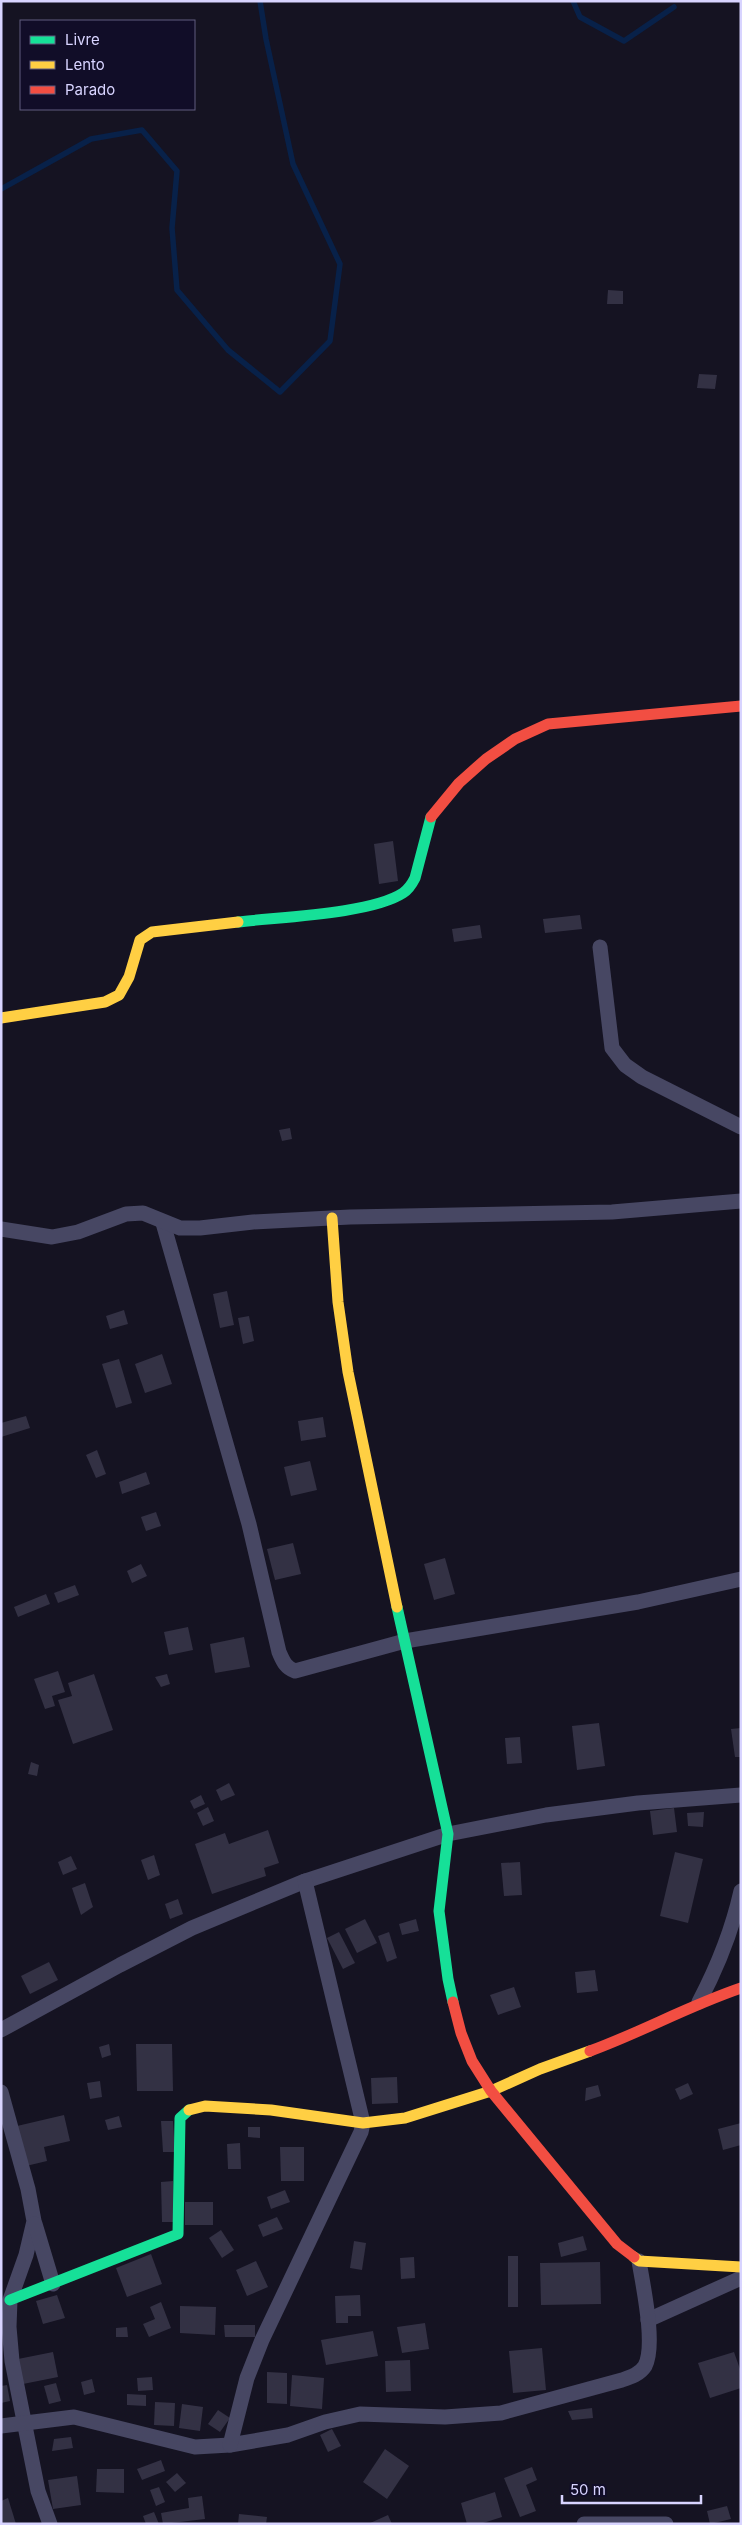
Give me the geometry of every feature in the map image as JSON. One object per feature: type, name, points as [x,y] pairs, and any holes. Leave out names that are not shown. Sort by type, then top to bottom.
[{"type":"street","points":[[1,1018],[85,1006],[105,1002],[119,995],[129,977],[140,940],[152,932],[358,908],[401,894],[410,887],[415,878],[430,819],[435,810],[491,753],[505,742],[528,731],[548,724],[741,706]]},
{"type":"street","points":[[600,948],[612,1048],[625,1065],[642,1077],[741,1127]]},
{"type":"street","points":[[1,1230],[52,1237],[78,1232],[126,1214],[143,1213],[180,1228],[200,1228],[253,1222],[332,1218],[612,1212],[741,1201]]},
{"type":"street","points":[[332,1218],[338,1302],[348,1372],[448,1834],[439,1912],[441,1938],[461,2033],[472,2062],[490,2091],[617,2244],[639,2261],[741,2267]]},
{"type":"street","points":[[164,1223],[249,1524],[283,1662],[294,1670],[405,1641],[638,1602],[741,1579]]},
{"type":"street","points":[[1,2030],[120,1964],[192,1928],[305,1881],[448,1834],[546,1815],[638,1803],[741,1794]]},
{"type":"street","points":[[230,2445],[247,2378],[262,2340],[330,2200],[361,2132],[363,2123],[305,1881]]},
{"type":"street","points":[[699,2002],[717,1967],[728,1939],[741,1891]]},
{"type":"street","points":[[10,2300],[178,2234],[180,2118],[191,2108],[205,2106],[271,2110],[363,2123],[405,2118],[490,2091],[540,2069],[614,2042],[699,2002],[741,1988]]},
{"type":"street","points":[[1,2092],[52,2284]]},
{"type":"street","points":[[34,2220],[26,2255],[10,2300],[9,2326],[12,2361],[24,2424],[38,2491],[50,2524]]},
{"type":"street","points":[[1,2426],[74,2417],[195,2447],[230,2445],[288,2435],[325,2422],[360,2414],[445,2418],[501,2413],[622,2380],[636,2374],[644,2367],[648,2356],[648,2320],[639,2261]]},
{"type":"street","points":[[648,2320],[741,2278]]},
{"type":"street","points":[[584,2524],[666,2524]]},
{"type":"building","points":[[608,290],[623,291],[623,304],[607,304]]},
{"type":"building","points":[[699,374],[717,375],[715,389],[697,388]]},
{"type":"building","points":[[393,841],[398,881],[379,884],[374,844]]},
{"type":"building","points":[[580,915],[582,929],[545,933],[543,919]]},
{"type":"building","points":[[480,925],[482,938],[454,942],[452,929]]},
{"type":"building","points":[[290,1128],[292,1139],[282,1141],[279,1130]]},
{"type":"building","points":[[227,1291],[234,1325],[220,1328],[213,1294]]},
{"type":"building","points":[[124,1310],[128,1324],[110,1329],[106,1316]]},
{"type":"building","points":[[249,1316],[254,1341],[243,1344],[238,1318]]},
{"type":"building","points":[[162,1354],[172,1384],[145,1393],[135,1364]]},
{"type":"building","points":[[119,1359],[132,1403],[116,1408],[102,1364]]},
{"type":"building","points":[[26,1416],[30,1428],[1,1437],[1,1423]]},
{"type":"building","points":[[323,1417],[326,1437],[301,1441],[298,1421]]},
{"type":"building","points":[[97,1450],[106,1474],[96,1478],[86,1455]]},
{"type":"building","points":[[310,1461],[317,1490],[291,1496],[284,1467]]},
{"type":"building","points":[[146,1472],[150,1484],[122,1494],[119,1482]]},
{"type":"building","points":[[156,1512],[161,1526],[146,1531],[141,1517]]},
{"type":"building","points":[[293,1543],[301,1574],[275,1580],[267,1549]]},
{"type":"building","points":[[445,1558],[455,1594],[434,1600],[424,1564]]},
{"type":"building","points":[[141,1564],[147,1576],[132,1583],[127,1571]]},
{"type":"building","points":[[75,1585],[79,1595],[58,1603],[54,1593]]},
{"type":"building","points":[[46,1594],[50,1604],[18,1617],[14,1607]]},
{"type":"building","points":[[188,1627],[193,1650],[169,1655],[164,1632]]},
{"type":"building","points":[[244,1637],[250,1667],[215,1673],[210,1644]]},
{"type":"building","points":[[58,1671],[65,1692],[52,1696],[55,1706],[45,1709],[34,1679]]},
{"type":"building","points":[[94,1674],[113,1730],[73,1744],[58,1700],[72,1696],[68,1683]]},
{"type":"building","points":[[167,1674],[170,1684],[161,1687],[155,1677]]},
{"type":"building","points":[[599,1723],[605,1766],[577,1770],[572,1726]]},
{"type":"building","points":[[741,1728],[741,1757],[735,1757],[731,1729]]},
{"type":"building","points":[[520,1737],[522,1763],[507,1764],[505,1738]]},
{"type":"building","points":[[31,1762],[39,1765],[37,1776],[28,1774]]},
{"type":"building","points":[[229,1783],[235,1795],[221,1801],[216,1790]]},
{"type":"building","points":[[201,1795],[205,1804],[194,1809],[190,1801]]},
{"type":"building","points":[[208,1807],[214,1821],[203,1826],[197,1813]]},
{"type":"building","points":[[674,1808],[677,1832],[653,1835],[650,1811]]},
{"type":"building","points":[[704,1812],[703,1827],[688,1826],[687,1813]]},
{"type":"building","points":[[268,1830],[279,1863],[264,1868],[266,1876],[212,1894],[195,1844],[225,1833],[229,1844]]},
{"type":"building","points":[[675,1852],[703,1859],[688,1923],[660,1916]]},
{"type":"building","points":[[154,1855],[160,1875],[148,1880],[141,1860]]},
{"type":"building","points":[[71,1856],[77,1869],[63,1875],[58,1862]]},
{"type":"building","points":[[520,1862],[522,1895],[504,1896],[501,1863]]},
{"type":"building","points":[[85,1883],[93,1907],[81,1915],[72,1888]]},
{"type":"building","points":[[178,1899],[183,1914],[170,1919],[165,1904]]},
{"type":"building","points":[[365,1919],[377,1943],[357,1953],[345,1929]]},
{"type":"building","points":[[416,1919],[419,1931],[402,1935],[399,1924]]},
{"type":"building","points":[[339,1932],[355,1963],[343,1969],[327,1938]]},
{"type":"building","points":[[389,1932],[397,1958],[387,1962],[378,1936]]},
{"type":"building","points":[[49,1962],[58,1980],[30,1994],[21,1976]]},
{"type":"building","points":[[595,1970],[598,1991],[577,1993],[575,1972]]},
{"type":"building","points":[[514,1987],[521,2007],[498,2015],[490,1995]]},
{"type":"building","points":[[109,2044],[111,2055],[102,2058],[99,2047]]},
{"type":"building","points":[[136,2044],[172,2044],[173,2091],[137,2091]]},
{"type":"building","points":[[397,2077],[398,2103],[372,2104],[371,2078]]},
{"type":"building","points":[[100,2081],[102,2097],[90,2099],[87,2083]]},
{"type":"building","points":[[688,2083],[693,2094],[680,2100],[675,2089]]},
{"type":"building","points":[[598,2085],[601,2096],[585,2101],[586,2088]]},
{"type":"building","points":[[64,2115],[70,2141],[44,2147],[47,2161],[26,2166],[17,2126]]},
{"type":"building","points":[[119,2116],[122,2127],[108,2130],[105,2120]]},
{"type":"building","points":[[161,2121],[173,2121],[175,2152],[163,2152]]},
{"type":"building","points":[[741,2123],[741,2145],[723,2150],[718,2129]]},
{"type":"building","points":[[248,2127],[260,2127],[260,2138],[248,2137]]},
{"type":"building","points":[[240,2143],[241,2169],[228,2169],[227,2144]]},
{"type":"building","points":[[280,2147],[304,2147],[304,2181],[281,2181]]},
{"type":"building","points":[[173,2181],[174,2222],[162,2222],[161,2182]]},
{"type":"building","points":[[285,2190],[290,2202],[271,2209],[267,2197]]},
{"type":"building","points":[[185,2202],[213,2202],[213,2225],[185,2225]]},
{"type":"building","points":[[277,2217],[283,2229],[263,2237],[258,2225]]},
{"type":"building","points":[[221,2230],[234,2250],[222,2258],[209,2238]]},
{"type":"building","points":[[583,2236],[587,2250],[561,2257],[558,2243]]},
{"type":"building","points":[[354,2241],[366,2243],[362,2270],[350,2268]]},
{"type":"building","points":[[151,2254],[162,2284],[127,2297],[116,2268]]},
{"type":"building","points":[[508,2256],[518,2256],[518,2307],[508,2307]]},
{"type":"building","points":[[414,2257],[415,2278],[401,2279],[400,2258]]},
{"type":"building","points":[[256,2261],[268,2287],[247,2296],[236,2270]]},
{"type":"building","points":[[600,2262],[601,2304],[541,2305],[540,2263]]},
{"type":"building","points":[[57,2295],[65,2318],[43,2324],[36,2301]]},
{"type":"building","points":[[360,2295],[361,2316],[348,2316],[348,2323],[336,2323],[335,2296]]},
{"type":"building","points":[[161,2302],[171,2328],[149,2337],[143,2324],[155,2319],[150,2307]]},
{"type":"building","points":[[180,2306],[216,2307],[215,2335],[180,2333]]},
{"type":"building","points":[[425,2323],[429,2349],[402,2353],[397,2327]]},
{"type":"building","points":[[224,2325],[255,2325],[255,2337],[225,2337]]},
{"type":"building","points":[[127,2327],[128,2337],[116,2337],[116,2328]]},
{"type":"building","points":[[373,2331],[378,2356],[326,2365],[321,2340]]},
{"type":"building","points":[[542,2348],[546,2390],[513,2393],[509,2351]]},
{"type":"building","points":[[53,2352],[58,2377],[23,2384],[18,2359]]},
{"type":"building","points":[[734,2352],[741,2372],[741,2388],[710,2398],[698,2363]]},
{"type":"building","points":[[410,2360],[411,2391],[386,2392],[385,2361]]},
{"type":"building","points":[[267,2372],[287,2373],[287,2404],[267,2403]]},
{"type":"building","points":[[292,2375],[324,2378],[322,2409],[290,2406]]},
{"type":"building","points":[[152,2377],[153,2390],[138,2391],[137,2378]]},
{"type":"building","points":[[92,2379],[95,2392],[84,2395],[81,2382]]},
{"type":"building","points":[[56,2383],[61,2401],[49,2404],[44,2386]]},
{"type":"building","points":[[7,2385],[10,2401],[1,2403],[1,2386]]},
{"type":"building","points":[[127,2394],[146,2395],[146,2406],[127,2405]]},
{"type":"building","points":[[155,2402],[175,2403],[174,2426],[154,2425]]},
{"type":"building","points":[[182,2404],[203,2407],[200,2431],[179,2428]]},
{"type":"building","points":[[592,2408],[593,2418],[572,2420],[568,2411]]},
{"type":"building","points":[[218,2410],[230,2418],[220,2432],[208,2424]]},
{"type":"building","points":[[332,2429],[341,2446],[328,2452],[320,2435]]},
{"type":"building","points":[[71,2437],[73,2448],[52,2451],[54,2439]]},
{"type":"building","points":[[385,2449],[409,2466],[387,2499],[363,2482]]},
{"type":"building","points":[[161,2460],[165,2471],[142,2480],[137,2469]]},
{"type":"building","points":[[532,2467],[537,2480],[526,2485],[536,2511],[520,2517],[504,2478]]},
{"type":"building","points":[[97,2469],[124,2469],[124,2493],[96,2492]]},
{"type":"building","points":[[177,2473],[186,2483],[175,2492],[166,2482]]},
{"type":"building","points":[[77,2476],[81,2505],[53,2509],[48,2480]]},
{"type":"building","points":[[159,2487],[165,2502],[156,2506],[150,2490]]},
{"type":"building","points":[[495,2492],[502,2517],[480,2524],[467,2524],[461,2503]]},
{"type":"building","points":[[202,2496],[205,2519],[163,2524],[161,2513],[189,2508],[188,2498]]},
{"type":"building","points":[[8,2498],[16,2524],[1,2524],[1,2501]]},
{"type":"building","points":[[727,2506],[731,2519],[710,2524],[707,2511]]},
{"type":"building","points":[[154,2512],[159,2524],[146,2524],[143,2516]]},
{"type":"building","points":[[239,2514],[267,2517],[266,2524],[238,2524]]},
{"type":"building","points":[[388,2515],[392,2524],[368,2524]]},
{"type":"waterway","points":[[1,189],[91,139],[142,130],[177,171],[172,228],[177,290],[228,350],[280,392],[330,341],[340,264],[293,164],[266,39],[260,1]]},
{"type":"waterway","points":[[573,1],[580,17],[624,41],[674,7]]},
{"type":"traffic: fast","points":[[238,922],[348,910],[369,906],[403,893],[415,878],[431,817]]},
{"type":"traffic: fast","points":[[397,1607],[448,1834],[439,1911],[453,2002]]},
{"type":"traffic: fast","points":[[10,2300],[178,2234],[180,2118],[189,2110]]},
{"type":"traffic: slow","points":[[1,1018],[105,1002],[119,995],[129,977],[140,940],[152,932],[238,922]]},
{"type":"traffic: slow","points":[[332,1218],[338,1302],[348,1372],[397,1607]]},
{"type":"traffic: slow","points":[[189,2110],[205,2106],[271,2110],[363,2123],[405,2118],[491,2091],[540,2069],[590,2051]]},
{"type":"traffic: slow","points":[[634,2257],[639,2261],[741,2267]]},
{"type":"traffic: jam","points":[[431,817],[459,783],[486,759],[515,739],[548,724],[741,706]]},
{"type":"traffic: jam","points":[[590,2051],[741,1988]]},
{"type":"traffic: jam","points":[[453,2002],[461,2033],[472,2061],[491,2091],[617,2244],[634,2257]]}]
